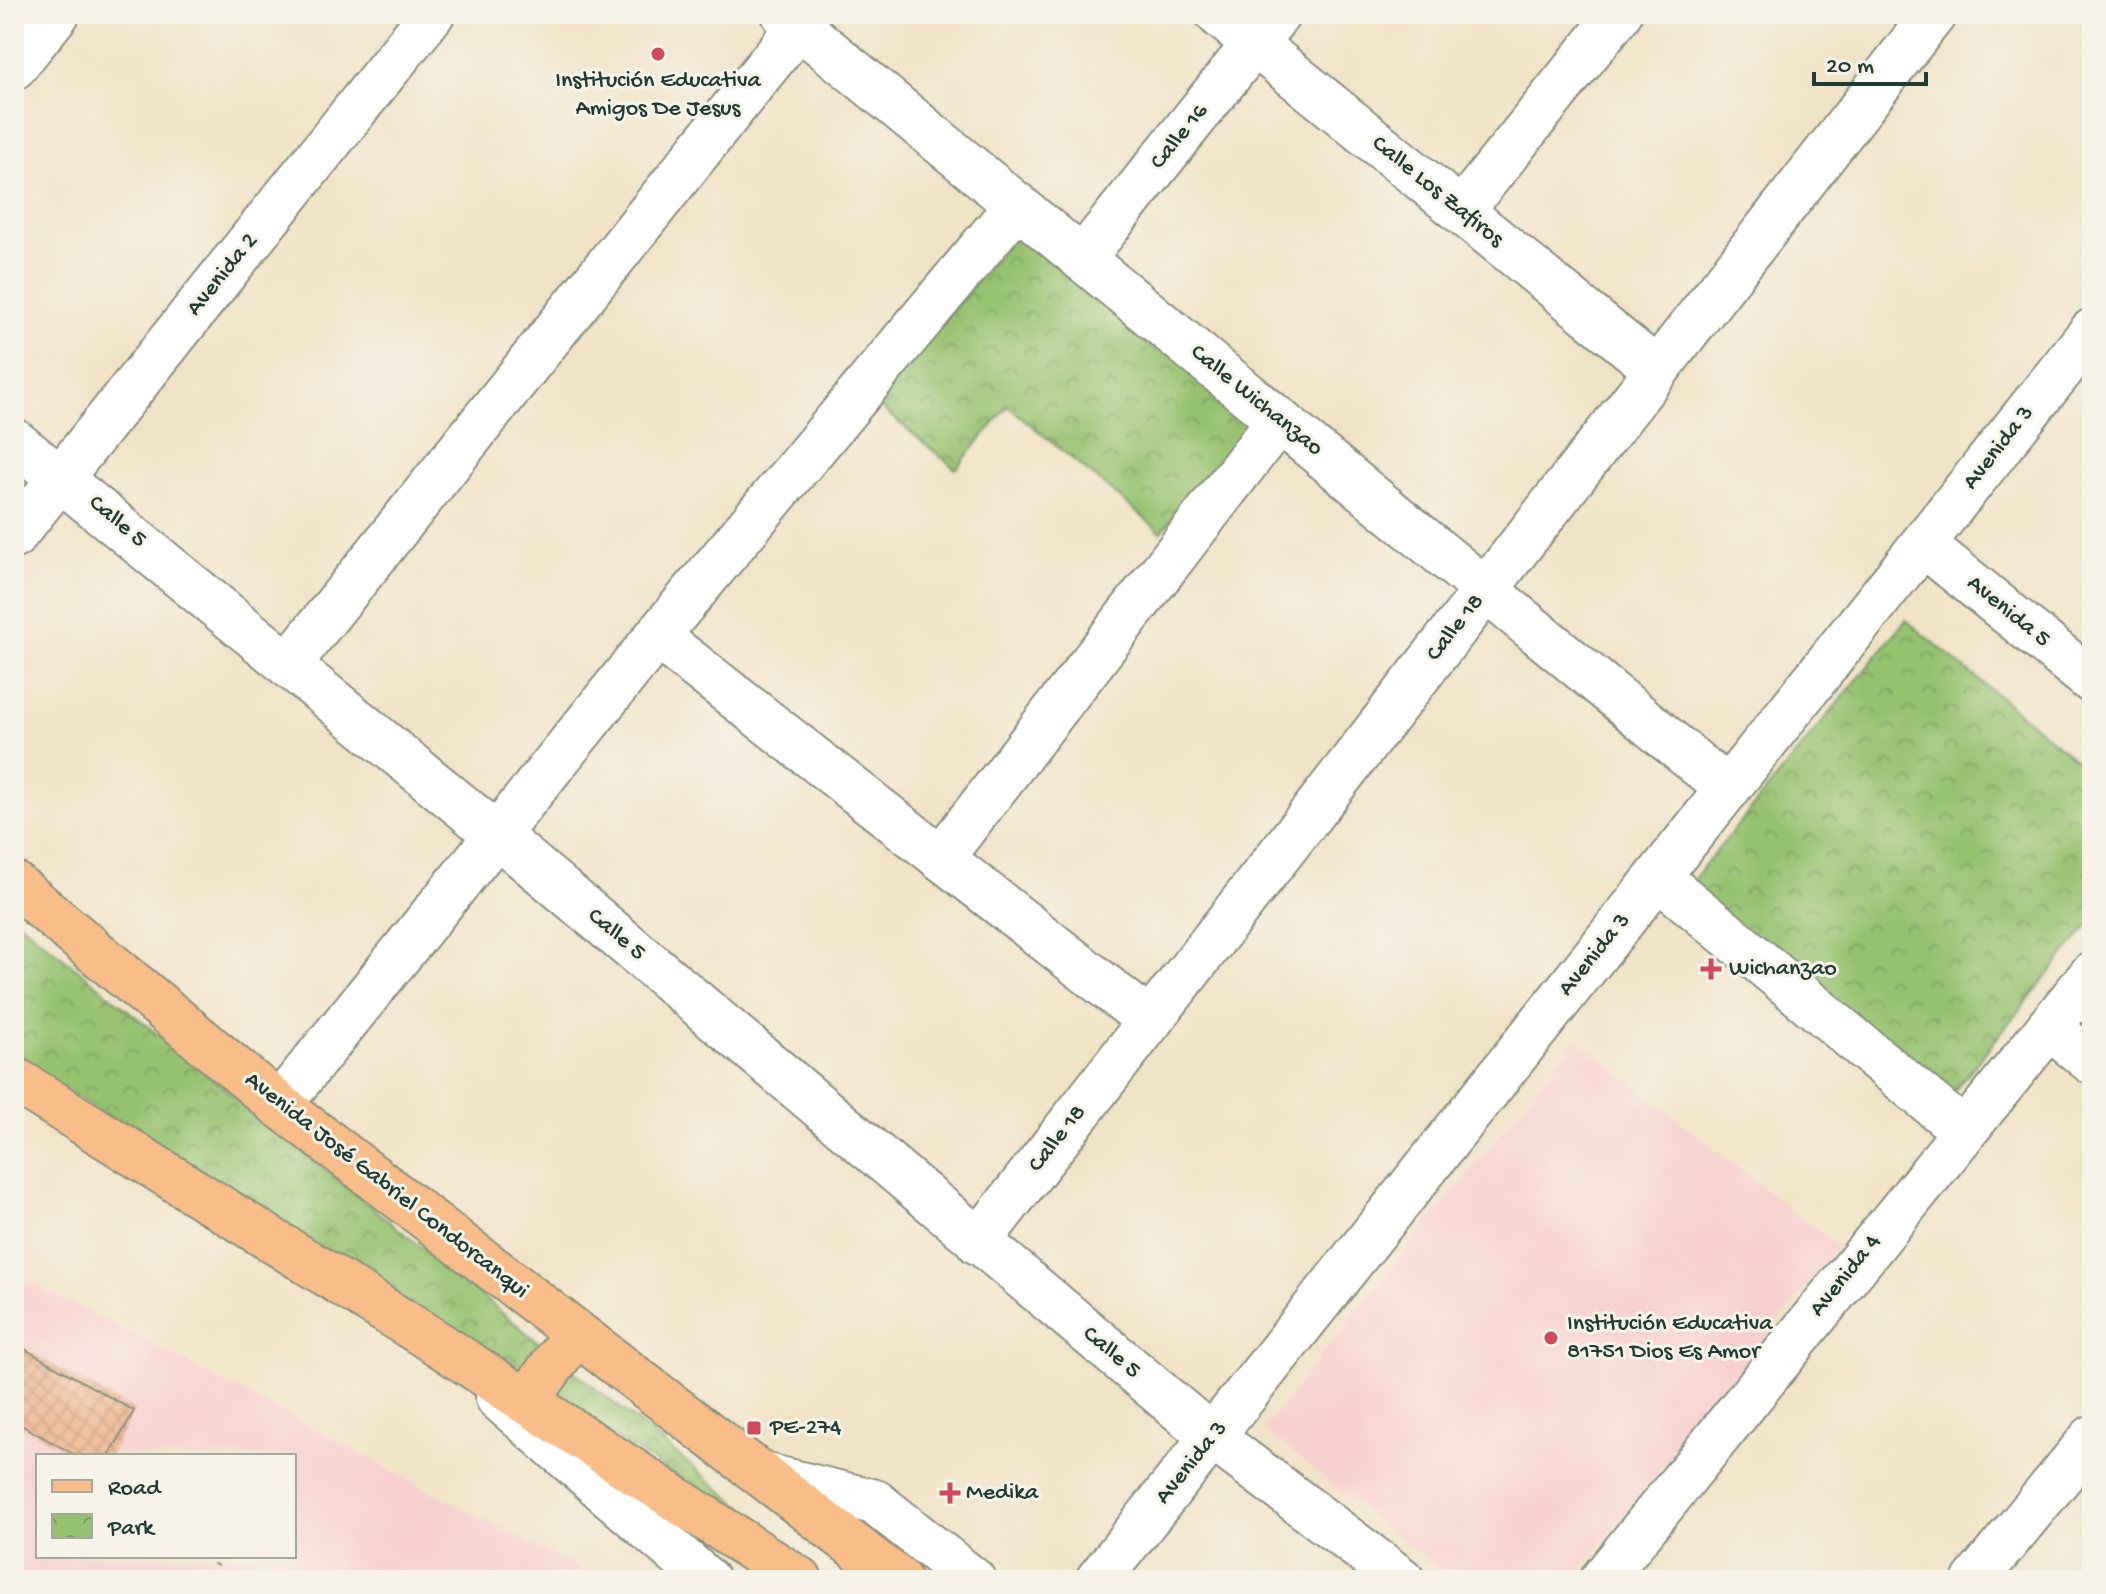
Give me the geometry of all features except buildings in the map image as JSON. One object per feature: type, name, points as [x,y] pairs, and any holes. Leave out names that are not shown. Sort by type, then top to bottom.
[{"type":"main road","name":"Avenida José Gabriel Condorcanqui","points":[[14,884],[279,1105],[899,1580]]},
{"type":"main road","points":[[14,1079],[437,1343],[800,1580]]},
{"type":"main road","points":[[526,1402],[576,1333]]},
{"type":"street","points":[[14,67],[57,14]]},
{"type":"street","name":"Avenida 2","points":[[14,536],[432,14]]},
{"type":"street","name":"Calle Los Zafiros","points":[[1218,14],[1266,29],[1461,211],[1657,370]]},
{"type":"street","points":[[1461,211],[1619,14]]},
{"type":"street","name":"Calle 18","points":[[978,1242],[1934,14]]},
{"type":"street","points":[[288,665],[792,20]]},
{"type":"street","name":"Calle Wichanzao","points":[[792,20],[1728,789]]},
{"type":"street","name":"Calle 16","points":[[1082,259],[1266,29]]},
{"type":"street","points":[[279,1105],[657,636],[1017,205]]},
{"type":"street","name":"Avenida 3","points":[[1098,1580],[2092,331]]},
{"type":"street","points":[[941,858],[1279,420]]},
{"type":"street","name":"Calle 5","points":[[14,441],[62,476],[496,834],[1212,1437],[1402,1580]]},
{"type":"street","name":"Avenida 5","points":[[1923,544],[2092,681]]},
{"type":"street","points":[[657,636],[1150,1021]]},
{"type":"street","points":[[1658,877],[1963,1130]]},
{"type":"street","name":"Avenida 4","points":[[1602,1580],[2092,974]]},
{"type":"street","points":[[2049,1027],[2092,1062]]},
{"type":"street","points":[[437,1343],[589,1480],[707,1580]]},
{"type":"street","points":[[1975,1580],[2092,1438]]},
{"type":"street","name":"Avenida José Gabriel Condorcanqui","points":[[767,1476],[875,1502],[973,1580]]},
{"type":"path","points":[[208,1580],[219,1558]]},
{"type":"shaded area","name":"Institución Educativa 81751 Dios Es Amor","points":[[1576,1039],[1838,1247],[1571,1580],[1453,1580],[1263,1429]]},
{"type":"shaded area","points":[[14,1274],[288,1416],[599,1580],[14,1580]]},
{"type":"green space","points":[[1022,227],[1255,420],[1161,532],[1008,406],[956,469],[875,403]]},
{"type":"green space","points":[[1906,620],[2092,773],[2092,921],[1948,1098],[1688,886]]},
{"type":"green space","points":[[14,918],[804,1557],[14,1057]]},
{"type":"place","name":"Institución Educativa Amigos De Jesus","points":[[658,54]]},
{"type":"place","name":"Wichanzao","points":[[1711,969]]},
{"type":"place","name":"Institución Educativa 81751 Dios Es Amor","points":[[1551,1338]]},
{"type":"place","name":"PE-274","points":[[754,1428]]},
{"type":"place","name":"Medika","points":[[950,1493]]}]
